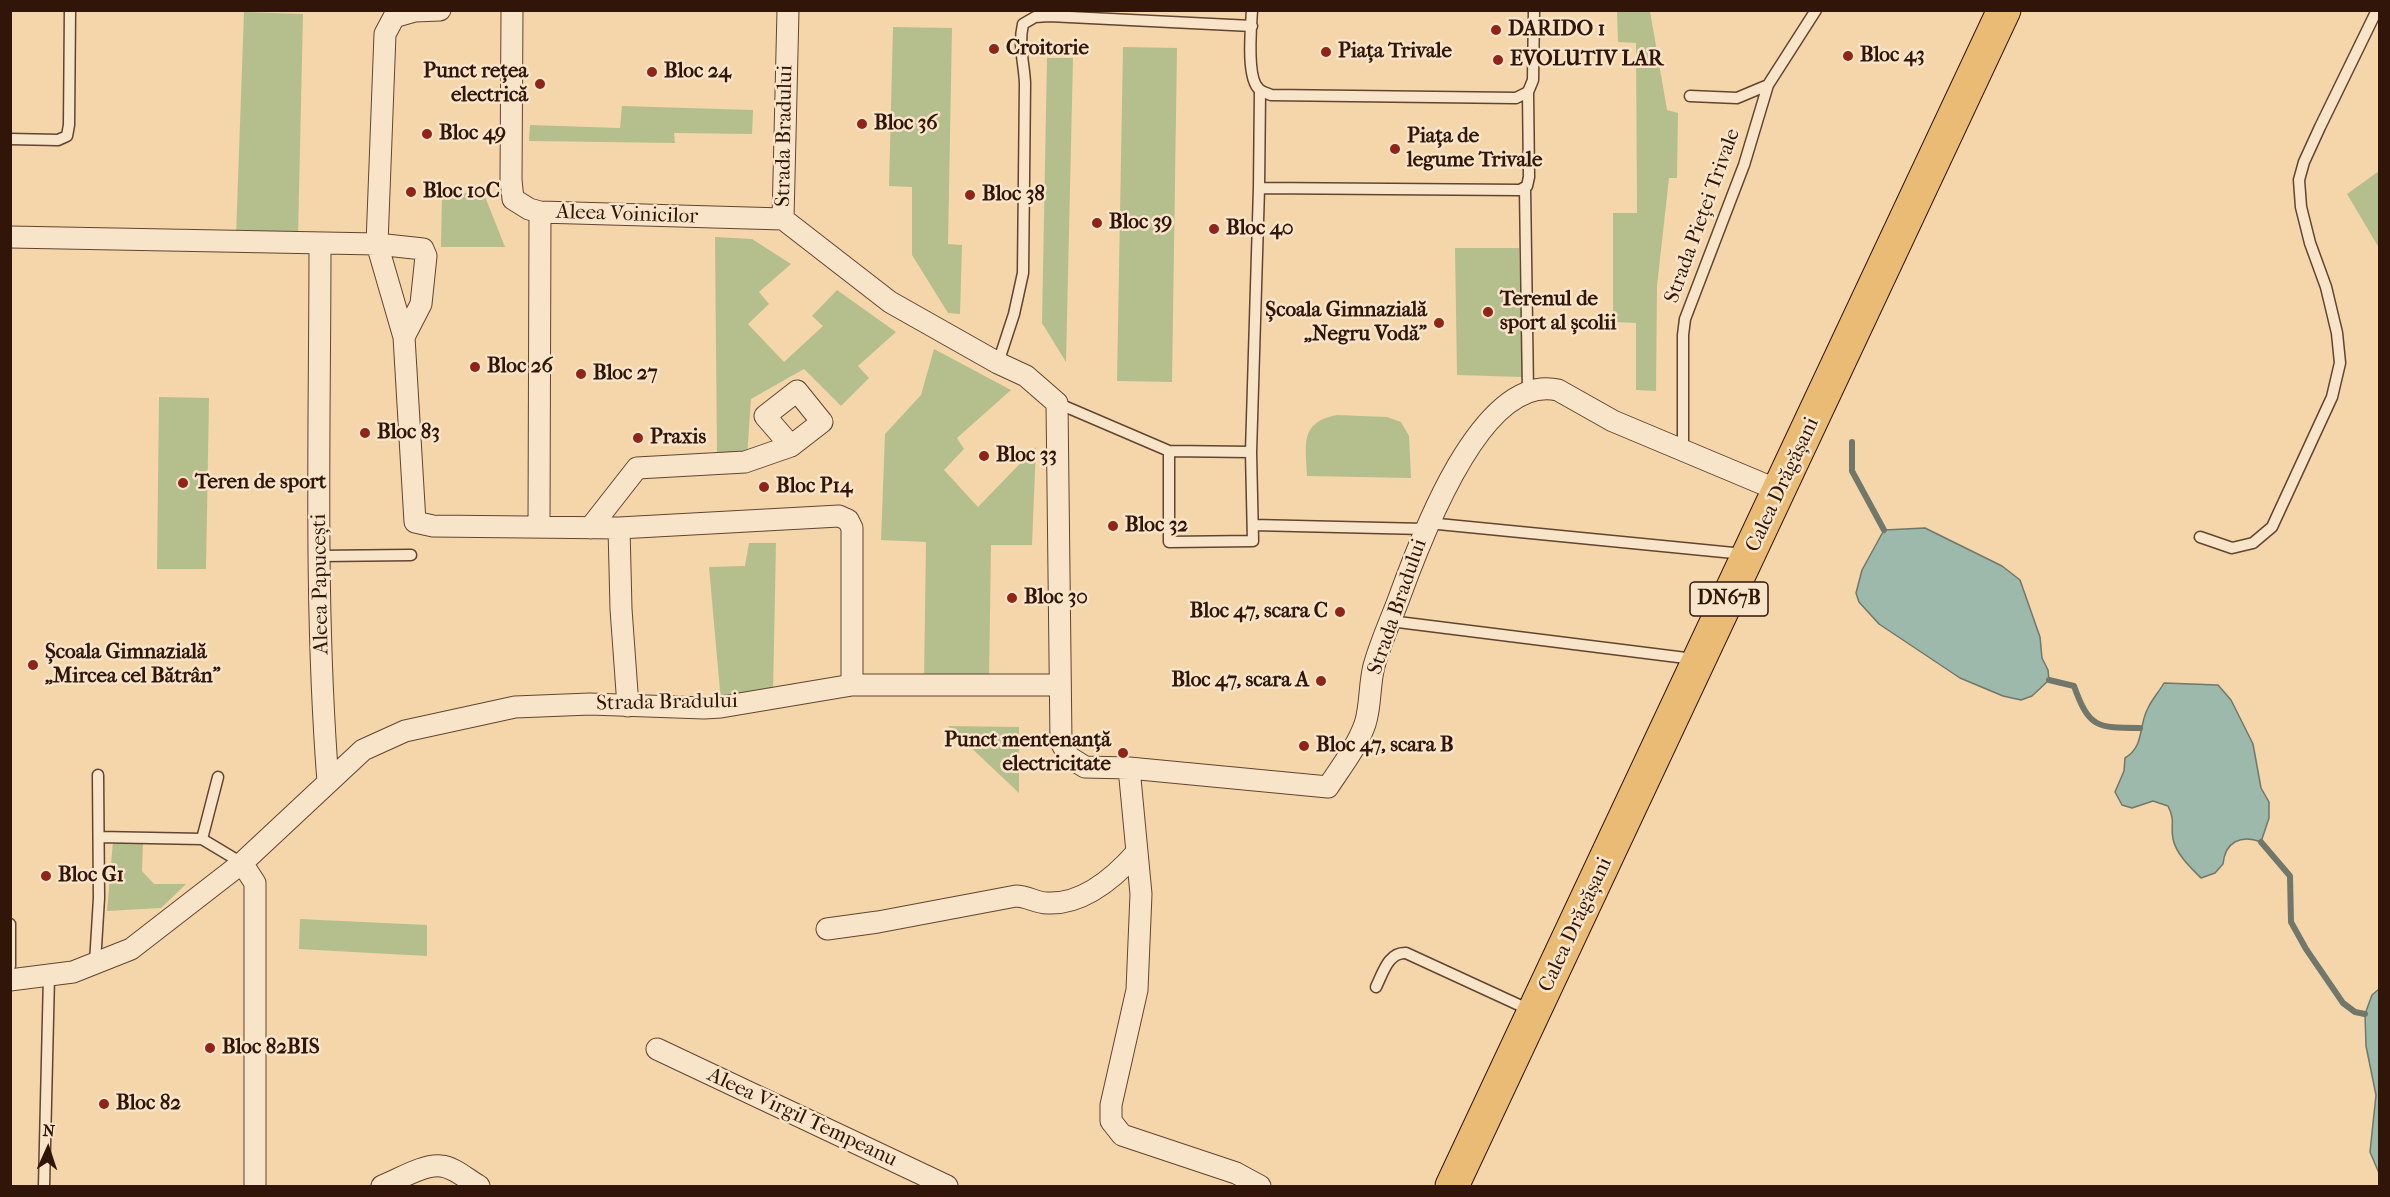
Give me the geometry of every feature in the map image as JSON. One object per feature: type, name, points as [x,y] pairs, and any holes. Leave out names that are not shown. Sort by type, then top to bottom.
[{"type":"main road","name":"Calea Drăgășani","points":[[1452,1186],[1701,660],[2004,10]]},
{"type":"street","points":[[440,10],[415,11],[394,17],[385,34],[376,244],[404,338],[414,522],[433,526],[618,528],[839,516],[848,520],[852,528],[852,685]]},
{"type":"street","points":[[523,10],[512,11],[511,180],[513,199],[529,209],[540,212]]},
{"type":"street","name":"Strada Bradului","points":[[788,10],[783,219],[890,302],[998,363],[1026,376],[1057,404],[1061,741],[1069,757],[1085,767],[1128,768],[1328,787],[1354,749],[1365,723],[1374,665],[1426,526],[1454,472],[1492,417],[1515,398],[1528,392],[1548,388],[1558,390],[1612,421],[1780,491]]},
{"type":"street","name":"Aleea Voinicilor","points":[[539,527],[540,212],[783,219]]},
{"type":"street","points":[[10,237],[416,246],[423,249],[426,256],[422,304],[404,338]]},
{"type":"street","name":"Aleea Papucești","points":[[320,243],[320,556],[324,734],[328,782]]},
{"type":"street","points":[[590,528],[637,468],[745,462],[791,447]]},
{"type":"street","points":[[618,528],[628,706]]},
{"type":"street","name":"Strada Bradului","points":[[10,980],[49,976],[95,965],[131,950],[242,863],[363,750],[405,731],[515,707],[590,704],[721,707],[852,685],[1060,685]]},
{"type":"street","points":[[1128,768],[1141,894],[1137,990],[1111,1104],[1111,1121],[1122,1135],[1236,1173],[1260,1186]]},
{"type":"street","points":[[827,929],[878,922],[1016,896],[1056,904],[1092,892],[1137,852]]},
{"type":"street","points":[[242,863],[255,883],[255,1186]]},
{"type":"street","name":"Aleea Virgil Tempeanu","points":[[657,1049],[947,1186]]},
{"type":"street","points":[[382,1186],[425,1168],[441,1166],[479,1186]]},
{"type":"lane","points":[[10,139],[58,140],[67,136],[70,10]]},
{"type":"lane","points":[[1252,10],[1251,66],[1254,83],[1260,90],[1271,95],[1516,98],[1528,92]]},
{"type":"lane","points":[[1528,392],[1525,188],[1529,177],[1528,92],[1533,80],[1534,10]]},
{"type":"lane","name":"Strada Pieței Trivale","points":[[1683,450],[1685,319],[1744,165],[1768,85],[1816,10]]},
{"type":"lane","points":[[2200,537],[2232,548],[2253,543],[2272,527],[2332,397],[2340,363],[2337,333],[2326,287],[2310,243],[2301,207],[2299,180],[2304,162],[2320,127],[2377,10]]},
{"type":"lane","points":[[998,363],[1014,314],[1023,273],[1025,83],[1024,66],[1020,56],[1020,37],[1023,24],[1035,17],[1049,16],[1251,27]]},
{"type":"lane","points":[[1690,96],[1737,98],[1768,85]]},
{"type":"lane","points":[[1169,451],[1169,542],[1253,541],[1251,452],[1260,90]]},
{"type":"lane","points":[[1259,189],[1520,190],[1525,188]]},
{"type":"lane","points":[[1057,404],[1169,451],[1251,452]]},
{"type":"lane","points":[[1253,525],[1426,526],[1750,555]]},
{"type":"lane","points":[[320,556],[411,555]]},
{"type":"lane","points":[[1390,621],[1701,660]]},
{"type":"lane","points":[[95,965],[99,837],[98,775]]},
{"type":"lane","points":[[202,839],[218,777]]},
{"type":"lane","points":[[99,837],[202,839],[242,863]]},
{"type":"lane","points":[[10,924],[10,966]]},
{"type":"lane","points":[[1376,987],[1391,957],[1399,952],[1406,953],[1535,1012]]},
{"type":"lane","points":[[44,1186],[49,976]]},
{"type":"green space","points":[[1617,11],[1650,11],[1667,110],[1678,113],[1677,178],[1669,178],[1657,286],[1656,391],[1636,390],[1636,323],[1613,322],[1613,213],[1637,213],[1636,43],[1618,42]]},
{"type":"green space","points":[[244,12],[303,14],[298,237],[236,236]]},
{"type":"green space","points":[[893,27],[952,28],[948,244],[962,245],[960,314],[948,313],[912,255],[912,187],[889,186]]},
{"type":"green space","points":[[1123,47],[1177,48],[1172,382],[1117,381]]},
{"type":"green space","points":[[1047,58],[1073,58],[1066,362],[1042,323]]},
{"type":"green space","points":[[622,106],[753,110],[752,134],[674,133],[675,143],[529,141],[530,125],[620,128]]},
{"type":"green space","points":[[2379,171],[2379,248],[2347,194]]},
{"type":"green space","points":[[442,192],[484,194],[505,247],[441,247]]},
{"type":"green space","points":[[715,237],[752,239],[791,264],[759,292],[769,304],[748,324],[784,362],[823,326],[812,316],[837,290],[896,332],[858,366],[869,378],[841,406],[804,369],[751,399],[747,457],[717,458]]},
{"type":"green space","name":"Terenul de sport al școlii","points":[[1455,248],[1519,248],[1522,377],[1457,375]]},
{"type":"green space","points":[[934,349],[1011,390],[957,438],[964,449],[944,470],[978,507],[1036,447],[1032,545],[991,545],[989,681],[924,680],[926,542],[881,540],[885,434],[921,395]]},
{"type":"green space","name":"Teren de sport","points":[[159,397],[209,398],[206,569],[157,569]]},
{"type":"green space","points":[[1337,415],[1387,417],[1401,422],[1409,436],[1411,478],[1307,476],[1307,436],[1316,423]]},
{"type":"green space","points":[[749,543],[776,543],[773,694],[721,702],[709,567],[745,566]]},
{"type":"green space","points":[[948,726],[1019,727],[1019,793]]},
{"type":"green space","points":[[113,841],[143,841],[142,871],[154,884],[186,884],[161,908],[107,911]]},
{"type":"green space","points":[[300,919],[427,925],[427,956],[299,949]]},
{"type":"shaded area","points":[[1925,528],[2002,566],[2020,580],[2040,637],[2042,658],[2048,670],[2049,680],[2032,696],[2021,700],[2003,696],[1960,678],[1879,624],[1859,602],[1856,593],[1862,570],[1884,530]]},
{"type":"shaded area","points":[[2164,683],[2218,685],[2231,700],[2253,744],[2261,788],[2269,802],[2269,818],[2261,842],[2247,839],[2235,842],[2227,850],[2223,864],[2215,873],[2201,878],[2177,850],[2172,834],[2172,816],[2168,806],[2153,801],[2132,808],[2122,805],[2115,792],[2124,771],[2125,758],[2136,748],[2145,715]]},
{"type":"shaded area","points":[[2379,989],[2379,1173],[2370,1152],[2376,1095],[2366,1046],[2365,1014],[2372,995]]},
{"type":"waterway","points":[[1852,442],[1852,471],[1884,530]]},
{"type":"waterway","points":[[2049,680],[2074,686],[2079,700],[2090,718],[2096,723],[2104,726],[2140,728]]},
{"type":"waterway","points":[[2261,842],[2290,876],[2291,922],[2306,949],[2343,1003],[2355,1012],[2365,1014]]},
{"type":"place","name":"DARIDO 1","points":[[1496,30]]},
{"type":"place","name":"Croitorie","points":[[994,49]]},
{"type":"place","name":"Piața Trivale","points":[[1326,52]]},
{"type":"place","name":"Bloc 43","points":[[1848,56]]},
{"type":"place","name":"EVOLUTIV LAR","points":[[1498,60]]},
{"type":"place","name":"Bloc 24","points":[[652,72]]},
{"type":"place","name":"Punct rețea electrică","points":[[540,84]]},
{"type":"place","name":"Bloc 36","points":[[862,124]]},
{"type":"place","name":"Bloc 49","points":[[427,134]]},
{"type":"place","name":"Piața de legume Trivale","points":[[1395,149]]},
{"type":"place","name":"Bloc 10C","points":[[411,192]]},
{"type":"place","name":"Bloc 38","points":[[970,195]]},
{"type":"place","name":"Bloc 39","points":[[1097,223]]},
{"type":"place","name":"Bloc 40","points":[[1214,229]]},
{"type":"place","name":"Terenul de sport al școlii","points":[[1488,312]]},
{"type":"place","name":"Școala Gimnazială „Negru Vodă”","points":[[1439,323]]},
{"type":"place","name":"Bloc 26","points":[[475,367]]},
{"type":"place","name":"Bloc 27","points":[[581,374]]},
{"type":"place","name":"Bloc 83","points":[[365,433]]},
{"type":"place","name":"Praxis","points":[[638,438]]},
{"type":"place","name":"Bloc 33","points":[[984,456]]},
{"type":"place","name":"Teren de sport","points":[[183,483]]},
{"type":"place","name":"Bloc P14","points":[[764,487]]},
{"type":"place","name":"Bloc 32","points":[[1113,526]]},
{"type":"place","name":"Bloc 30","points":[[1012,598]]},
{"type":"place","name":"Bloc 47, scara C","points":[[1340,612]]},
{"type":"place","name":"Școala Gimnazială „Mircea cel Bătrân”","points":[[33,665]]},
{"type":"place","name":"Bloc 47, scara A","points":[[1321,681]]},
{"type":"place","name":"Bloc 47, scara B","points":[[1304,746]]},
{"type":"place","name":"Punct mentenanță electricitate","points":[[1123,753]]},
{"type":"place","name":"Bloc G1","points":[[46,876]]},
{"type":"place","name":"Bloc 82BIS","points":[[210,1048]]},
{"type":"place","name":"Bloc 82","points":[[104,1104]]}]
